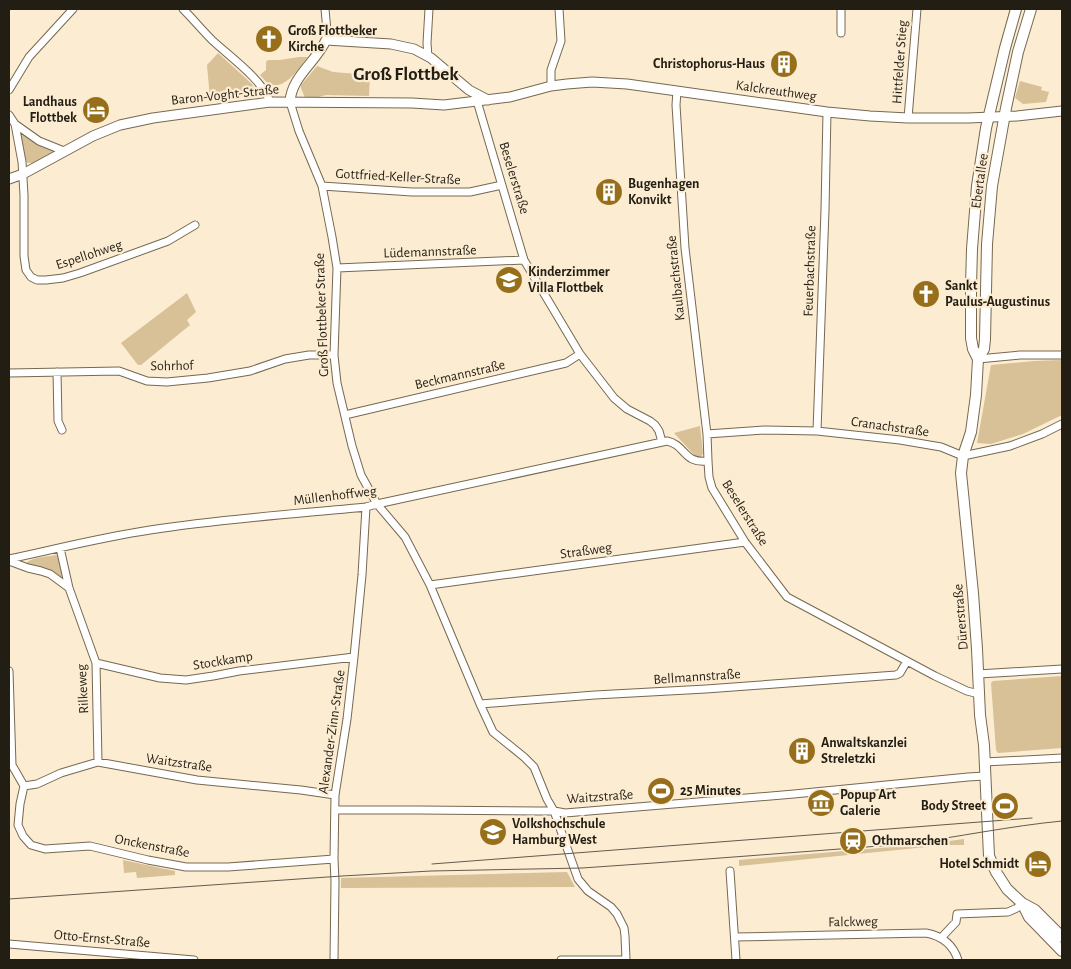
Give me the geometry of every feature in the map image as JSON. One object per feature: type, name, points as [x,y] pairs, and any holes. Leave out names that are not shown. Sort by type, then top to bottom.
[{"type":"main road","name":"Ebertallee","points":[[978,358],[973,350],[971,338],[972,249],[977,186],[988,117],[1016,9]]},
{"type":"main road","name":"Ebertallee","points":[[963,456],[970,432],[976,395],[978,358],[984,349],[987,244],[991,196],[1004,116],[1018,52],[1031,9]]},
{"type":"main road","name":"Dürerstraße","points":[[963,456],[961,473],[973,593],[980,715],[986,776],[989,856],[1003,884],[1022,903]]},
{"type":"main road","points":[[1022,903],[1035,910],[1062,937]]},
{"type":"main road","points":[[1022,903],[1029,917],[1062,951]]},
{"type":"street","points":[[9,90],[30,57],[72,9]]},
{"type":"street","points":[[183,9],[262,87],[270,102]]},
{"type":"street","points":[[290,102],[297,82],[326,40],[325,9]]},
{"type":"street","points":[[428,9],[428,57]]},
{"type":"street","points":[[552,86],[551,70],[560,41],[559,9]]},
{"type":"street","points":[[841,9],[841,33]]},
{"type":"street","name":"Hittfelder Stieg","points":[[908,118],[917,9]]},
{"type":"street","points":[[326,40],[391,44],[414,49],[428,57],[462,86],[488,100]]},
{"type":"street","name":"Kalckreuthweg","points":[[488,100],[573,83],[612,83],[827,112],[908,118],[988,117],[1062,112]]},
{"type":"street","points":[[457,104],[461,96],[462,86]]},
{"type":"street","name":"Kaulbachstraße","points":[[677,91],[676,115],[685,248],[707,434],[708,461]]},
{"type":"street","name":"Baron-Voght-Straße","points":[[9,179],[23,174],[100,133],[137,121],[270,102],[440,105],[488,100]]},
{"type":"street","name":"Beselerstraße","points":[[477,101],[524,260],[580,354],[614,398],[627,410],[655,425],[662,442]]},
{"type":"street","name":"Groß Flottbeker Straße","points":[[290,102],[299,131],[322,186],[332,237],[337,268],[334,354],[337,383],[361,475],[377,504],[405,538],[430,585],[493,732],[534,767],[554,811],[582,884],[588,891],[618,914],[624,928],[626,960]]},
{"type":"street","name":"Feuerbachstraße","points":[[817,431],[827,112]]},
{"type":"street","points":[[9,115],[15,124],[39,142],[64,151]]},
{"type":"street","points":[[15,124],[23,174]]},
{"type":"street","name":"Espellohweg","points":[[23,174],[25,267],[27,274],[31,278],[53,280],[80,273],[168,241],[195,225]]},
{"type":"street","name":"Gottfried-Keller-Straße","points":[[322,186],[412,192],[470,192],[502,185]]},
{"type":"street","name":"Lüdemannstraße","points":[[337,268],[524,260]]},
{"type":"street","name":"Sohrhof","points":[[9,373],[119,371],[147,380],[167,382],[250,371],[286,359],[309,355],[334,354]]},
{"type":"street","name":"Beckmannstraße","points":[[345,415],[566,363],[580,354]]},
{"type":"street","points":[[978,358],[1062,355]]},
{"type":"street","points":[[57,372],[58,421],[62,430]]},
{"type":"street","points":[[963,456],[1010,446],[1062,424]]},
{"type":"street","name":"Cranachstraße","points":[[707,434],[766,430],[817,431],[900,440],[941,447],[963,456]]},
{"type":"street","points":[[662,442],[667,441],[676,444],[690,458],[700,462],[708,461]]},
{"type":"street","name":"Müllenhoffweg","points":[[9,560],[92,540],[187,524],[366,507],[662,442]]},
{"type":"street","name":"Beselerstraße","points":[[708,461],[712,488],[745,542],[787,597],[935,676],[979,694]]},
{"type":"street","name":"Alexander-Zinn-Straße","points":[[334,960],[335,795],[347,719],[354,657],[366,507]]},
{"type":"street","name":"Straßweg","points":[[430,585],[745,542]]},
{"type":"street","name":"Rilkeweg","points":[[60,548],[69,588],[96,663],[98,762]]},
{"type":"street","points":[[9,560],[50,574],[69,588]]},
{"type":"street","name":"Stockkamp","points":[[96,663],[160,678],[186,680],[239,671],[354,657]]},
{"type":"street","name":"Bellmannstraße","points":[[480,704],[896,675],[900,673],[907,660]]},
{"type":"street","points":[[978,674],[1062,669]]},
{"type":"street","points":[[9,675],[12,765],[24,786]]},
{"type":"street","points":[[985,762],[1062,758]]},
{"type":"street","name":"Waitzstraße","points":[[24,786],[37,784],[61,773],[98,762],[196,780],[335,795]]},
{"type":"street","name":"Waitzstraße","points":[[335,810],[554,811],[565,813],[986,776]]},
{"type":"street","name":"Onckenstraße","points":[[24,786],[18,825],[22,836],[31,845],[45,849],[90,846],[186,867],[228,867],[334,859]]},
{"type":"street","points":[[730,871],[736,960]]},
{"type":"street","points":[[958,960],[953,949],[942,938],[956,922],[957,914],[1008,912],[1022,903]]},
{"type":"street","name":"Falckweg","points":[[735,937],[926,933],[942,938]]},
{"type":"street","name":"Otto-Ernst-Straße","points":[[9,944],[194,960]]},
{"type":"street","points":[[561,960],[626,960]]},
{"type":"shaded area","points":[[218,53],[252,84],[255,91],[247,95],[210,99],[207,65]]},
{"type":"shaded area","points":[[308,57],[292,77],[281,84],[269,84],[260,75],[266,70],[266,62],[268,60]]},
{"type":"shaded area","points":[[317,66],[333,72],[370,75],[369,96],[326,95],[314,99],[305,98],[301,85]]},
{"type":"shaded area","points":[[1020,81],[1042,87],[1041,90],[1049,92],[1046,102],[1023,104],[1015,98]]},
{"type":"shaded area","points":[[20,132],[37,144],[55,151],[33,163],[28,163],[25,160]]},
{"type":"shaded area","points":[[187,293],[196,312],[187,320],[190,325],[141,365],[138,365],[121,343]]},
{"type":"shaded area","points":[[1062,360],[1062,415],[1023,434],[991,444],[977,443],[991,365]]},
{"type":"shaded area","points":[[700,426],[703,453],[701,457],[697,458],[674,433]]},
{"type":"shaded area","points":[[58,556],[63,579],[26,565],[26,563],[32,560]]},
{"type":"shaded area","points":[[1062,676],[1062,748],[998,753],[996,750],[991,683],[993,681]]},
{"type":"shaded area","points":[[964,839],[964,845],[946,845],[739,866],[739,860],[927,844]]},
{"type":"shaded area","points":[[123,860],[175,871],[175,875],[137,878],[136,872],[124,873]]},
{"type":"shaded area","points":[[567,872],[575,887],[341,888],[341,878]]},
{"type":"tram line","points":[[432,864],[1032,818]]},
{"type":"tram line","points":[[9,899],[431,871],[582,868],[654,863],[906,844],[1062,821]]},
{"type":"place","name":"Groß Flottbeker Kirche","points":[[269,39]]},
{"type":"place","name":"Christophorus-Haus","points":[[784,64]]},
{"type":"place","name":"Landhaus Flottbek","points":[[96,110]]},
{"type":"place","name":"Bugenhagen Konvikt","points":[[609,192]]},
{"type":"place","name":"Kinderzimmer Villa Flottbek","points":[[509,280]]},
{"type":"place","name":"Sankt Paulus-Augustinus","points":[[926,294]]},
{"type":"place","name":"Anwaltskanzlei Streletzki","points":[[802,751]]},
{"type":"place","name":"25 Minutes","points":[[661,791]]},
{"type":"place","name":"Popup Art Galerie","points":[[821,803]]},
{"type":"place","name":"Body Street","points":[[1005,806]]},
{"type":"place","name":"Volkshochschule Hamburg West","points":[[493,832]]},
{"type":"place","name":"Othmarschen","points":[[853,841]]},
{"type":"place","name":"Hotel Schmidt","points":[[1038,864]]},
{"type":"district","name":"Groß Flottbek","points":[[406,74]]}]
